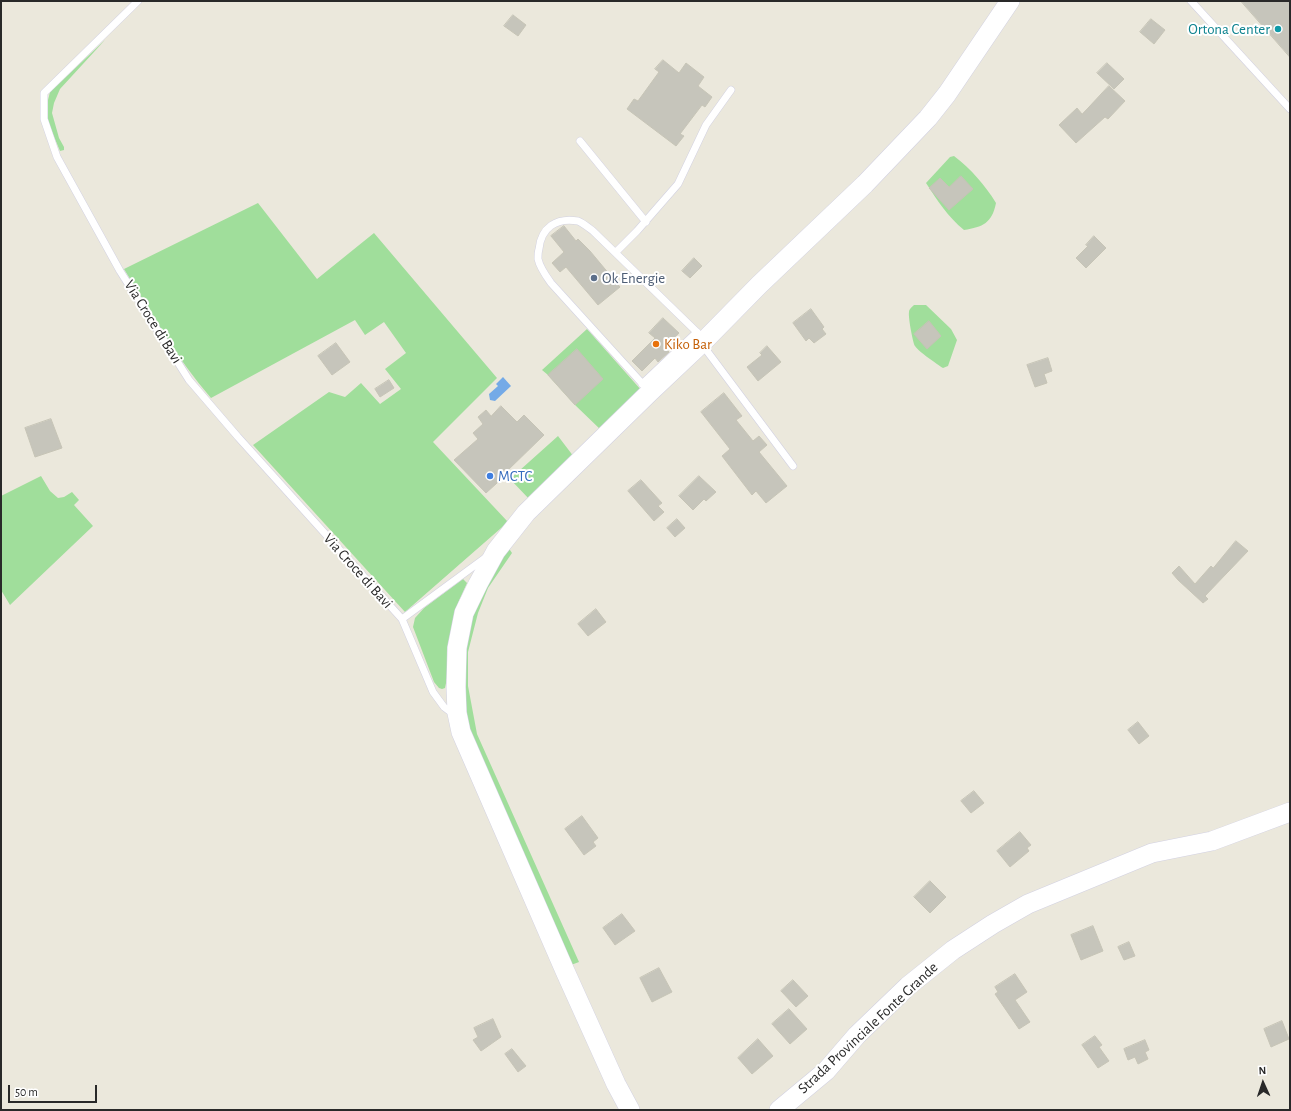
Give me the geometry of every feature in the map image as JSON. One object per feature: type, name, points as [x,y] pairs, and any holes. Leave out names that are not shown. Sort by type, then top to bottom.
[{"type":"main road","points":[[630,1110],[616,1084],[574,991],[461,732],[457,712],[456,687],[457,648],[464,613],[496,551],[526,513],[646,388],[764,280],[865,184],[928,118],[947,94],[1010,1]]},
{"type":"main road","name":"Strada Provinciale Fonte Grande","points":[[779,1110],[826,1071],[857,1035],[908,986],[953,950],[993,924],[1028,904],[1152,853],[1212,841],[1290,812]]},
{"type":"lane","name":"Via Croce di Bavi","points":[[138,1],[44,93],[44,119],[57,157],[120,271],[189,380],[402,620],[433,692],[444,706],[452,713],[457,712]]},
{"type":"lane","points":[[1191,1],[1290,109]]},
{"type":"lane","points":[[616,252],[646,222],[678,184],[706,125],[731,90]]},
{"type":"lane","points":[[580,141],[646,222]]},
{"type":"lane","points":[[646,388],[551,283],[542,268],[538,258],[539,243],[543,233],[553,224],[564,220],[580,222],[593,231],[616,252],[701,338],[793,466]]},
{"type":"lane","points":[[402,620],[496,551]]},
{"type":"green space","points":[[105,40],[60,89],[54,103],[52,113],[59,138],[64,147],[64,150],[60,151],[47,120],[47,104],[50,92]]},
{"type":"green space","points":[[954,156],[977,178],[996,203],[992,215],[986,223],[964,230],[943,208],[926,183],[950,157]]},
{"type":"green space","points":[[258,203],[317,279],[374,233],[497,378],[433,442],[508,522],[405,612],[253,445],[329,392],[345,397],[361,383],[380,404],[401,389],[385,369],[406,353],[384,322],[365,335],[355,320],[211,398],[176,352],[124,269]]},
{"type":"green space","points":[[914,305],[926,305],[951,329],[957,340],[948,366],[943,368],[924,355],[915,346],[909,315],[910,310]]},
{"type":"green space","points":[[587,329],[642,391],[602,431],[542,370]]},
{"type":"green space","points":[[558,436],[574,457],[530,500],[510,479]]},
{"type":"green space","points":[[41,476],[50,491],[58,498],[64,497],[72,492],[79,500],[74,505],[93,526],[10,605],[1,590],[1,496]]},
{"type":"green space","points":[[508,547],[512,553],[488,588],[478,613],[468,652],[468,686],[477,734],[579,962],[571,965],[475,748],[467,719],[462,675],[473,610]]},
{"type":"green space","points":[[463,579],[467,583],[458,603],[447,678],[445,688],[442,689],[439,688],[434,682],[413,627],[415,618],[424,608]]},
{"type":"water","points":[[503,377],[511,386],[495,401],[490,400],[489,394],[498,386],[496,384]]},
{"type":"building","name":"Ortona Center","points":[[1241,1],[1290,1],[1290,57]]},
{"type":"building","points":[[513,15],[526,25],[518,36],[504,26]]},
{"type":"building","points":[[1151,19],[1165,30],[1154,44],[1140,32]]},
{"type":"building","points":[[663,60],[679,73],[686,63],[704,77],[698,86],[712,97],[705,107],[702,105],[680,134],[684,136],[676,146],[627,109],[634,99],[638,101],[659,72],[655,69]]},
{"type":"building","points":[[1107,63],[1124,79],[1114,89],[1097,73]]},
{"type":"building","points":[[1109,86],[1125,101],[1108,119],[1105,117],[1076,143],[1059,125],[1077,108],[1082,114]]},
{"type":"building","points":[[961,176],[973,189],[949,210],[929,188],[940,178],[949,187]]},
{"type":"building","points":[[564,226],[576,241],[578,239],[590,251],[620,287],[598,305],[566,267],[560,272],[552,263],[564,252],[551,236]]},
{"type":"building","points":[[1094,236],[1106,248],[1086,268],[1076,258],[1088,246],[1086,245]]},
{"type":"building","points":[[694,258],[702,266],[690,278],[682,271]]},
{"type":"building","points":[[811,309],[824,327],[822,329],[826,334],[814,343],[809,338],[806,341],[793,323]]},
{"type":"building","points":[[663,318],[679,333],[665,348],[669,352],[658,362],[655,358],[642,371],[632,361],[655,338],[649,333]]},
{"type":"building","points":[[929,321],[941,336],[927,349],[914,334]]},
{"type":"building","points":[[336,343],[350,362],[332,375],[318,356]]},
{"type":"building","points":[[767,346],[781,362],[758,381],[747,367],[762,355],[760,353]]},
{"type":"building","points":[[577,349],[603,379],[575,405],[548,375]]},
{"type":"building","points":[[1048,358],[1052,371],[1044,374],[1047,383],[1035,387],[1027,365]]},
{"type":"building","points":[[389,380],[394,388],[380,397],[375,389]]},
{"type":"building","points":[[724,393],[742,416],[736,420],[753,441],[759,436],[767,445],[759,452],[787,486],[766,503],[756,491],[752,495],[722,456],[730,449],[701,412]]},
{"type":"building","points":[[501,406],[517,422],[524,415],[544,435],[506,472],[507,474],[486,493],[454,460],[478,439],[473,433],[483,424],[478,417],[486,410],[491,416]]},
{"type":"building","points":[[51,419],[62,448],[35,457],[25,428]]},
{"type":"building","points":[[699,476],[716,492],[706,501],[704,499],[693,510],[679,496]]},
{"type":"building","points":[[641,480],[662,503],[658,506],[664,512],[654,521],[628,491]]},
{"type":"building","points":[[677,519],[685,528],[675,537],[667,528]]},
{"type":"building","points":[[1236,541],[1248,551],[1205,596],[1208,599],[1203,603],[1172,573],[1179,566],[1195,584],[1211,566],[1213,568]]},
{"type":"building","points":[[596,609],[606,622],[588,636],[578,624]]},
{"type":"building","points":[[1138,722],[1149,736],[1139,744],[1128,730]]},
{"type":"building","points":[[974,791],[984,803],[971,813],[961,801]]},
{"type":"building","points":[[582,816],[598,838],[593,842],[596,846],[584,855],[565,829]]},
{"type":"building","points":[[1020,832],[1031,845],[1027,848],[1029,851],[1010,867],[997,851]]},
{"type":"building","points":[[930,881],[946,897],[930,913],[914,897]]},
{"type":"building","points":[[622,914],[635,931],[615,945],[603,928]]},
{"type":"building","points":[[1093,926],[1103,951],[1081,960],[1071,935]]},
{"type":"building","points":[[1129,942],[1135,956],[1124,960],[1118,947]]},
{"type":"building","points":[[659,968],[672,992],[652,1002],[640,978]]},
{"type":"building","points":[[1015,974],[1027,992],[1015,1000],[1030,1022],[1019,1029],[995,994],[998,992],[995,987]]},
{"type":"building","points":[[793,980],[808,996],[796,1007],[781,991]]},
{"type":"building","points":[[789,1009],[807,1029],[790,1044],[772,1024]]},
{"type":"building","points":[[493,1019],[501,1037],[481,1051],[473,1040],[478,1037],[474,1028]]},
{"type":"building","points":[[1282,1021],[1289,1039],[1271,1047],[1264,1029]]},
{"type":"building","points":[[1095,1036],[1102,1045],[1099,1047],[1109,1061],[1098,1068],[1082,1045]]},
{"type":"building","points":[[758,1039],[773,1056],[752,1074],[738,1058]]},
{"type":"building","points":[[1145,1040],[1149,1050],[1145,1052],[1148,1059],[1138,1064],[1135,1057],[1128,1060],[1124,1049]]},
{"type":"building","points":[[512,1049],[526,1066],[518,1072],[505,1054]]},
{"type":"place","name":"Ortona Center","points":[[1278,29]]},
{"type":"place","name":"Ok Energie","points":[[594,278]]},
{"type":"place","name":"Kiko Bar","points":[[656,344]]},
{"type":"place","name":"MCTC","points":[[490,476]]}]
